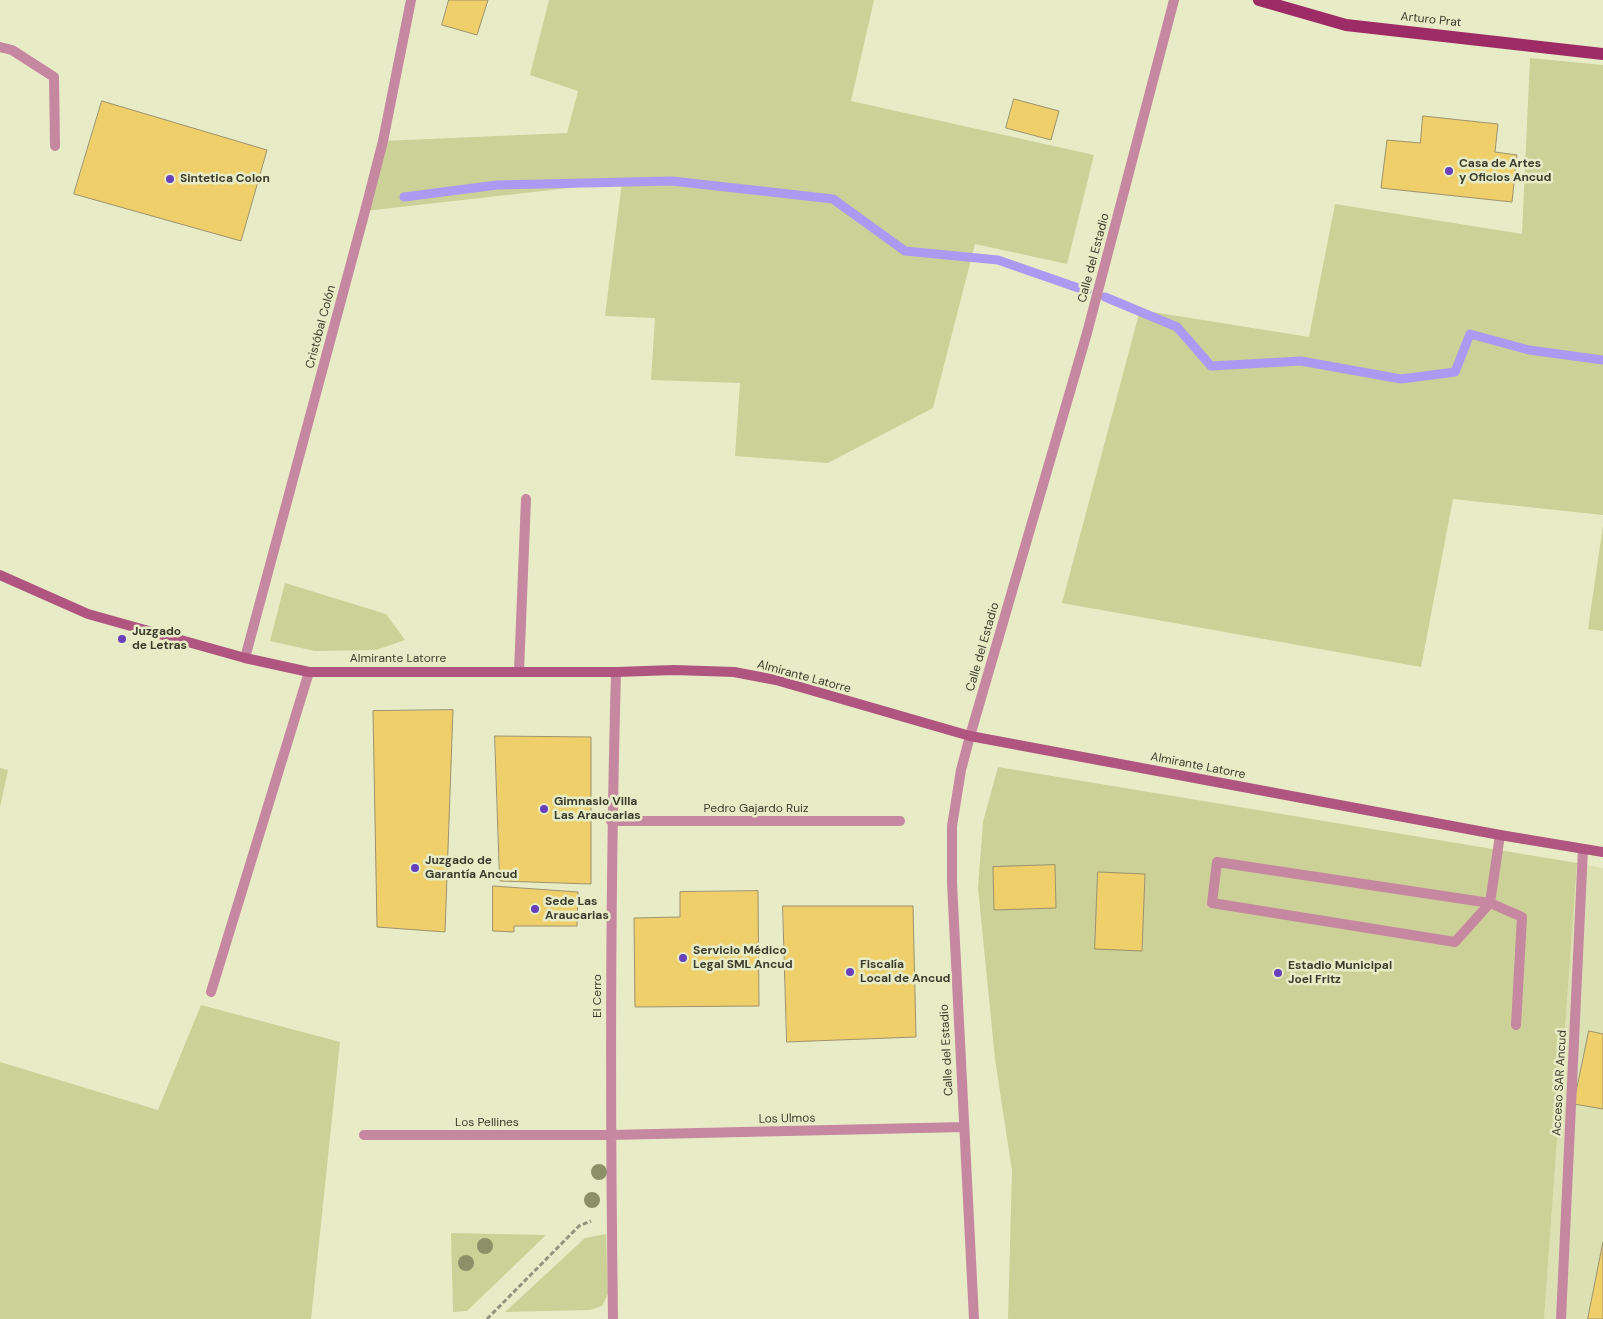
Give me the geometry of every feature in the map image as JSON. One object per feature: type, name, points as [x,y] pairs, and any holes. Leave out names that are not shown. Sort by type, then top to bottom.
[{"type":"main road","name":"Arturo Prat","points":[[1259,0],[1346,24],[1603,54]]},
{"type":"main road","name":"Almirante Latorre","points":[[0,575],[88,614],[245,658],[309,672],[616,672],[674,670],[734,672],[776,680],[970,736],[1500,835],[1603,852]]},
{"type":"street","name":"Cristóbal Colón","points":[[245,658],[368,202],[411,0]]},
{"type":"street","name":"Calle del Estadio","points":[[974,1319],[952,883],[952,826],[961,770],[970,736],[1087,333],[1174,0]]},
{"type":"street","points":[[0,47],[12,50],[54,77],[55,146]]},
{"type":"street","points":[[519,671],[526,499]]},
{"type":"street","points":[[211,992],[309,672]]},
{"type":"street","name":"El Cerro","points":[[613,1319],[610,1135],[611,821],[616,672]]},
{"type":"street","name":"Pedro Gajardo Ruiz","points":[[611,821],[900,822]]},
{"type":"street","points":[[1500,835],[1490,903],[1455,942],[1212,903],[1217,862],[1490,903],[1522,918],[1516,1025]]},
{"type":"street","name":"Acceso SAR Ancud","points":[[1562,1319],[1583,849]]},
{"type":"street","name":"Los Ulmos","points":[[610,1135],[964,1127]]},
{"type":"street","name":"Los Pellines","points":[[364,1135],[610,1135]]},
{"type":"path","points":[[487,1319],[579,1226],[612,1214]]},
{"type":"shaded area","points":[[549,0],[874,0],[851,101],[1094,155],[1067,264],[975,244],[933,408],[828,463],[735,456],[740,383],[651,380],[655,318],[605,316],[622,182],[365,211],[383,141],[567,133],[578,91],[530,75]]},
{"type":"shaded area","points":[[1530,58],[1603,65],[1603,515],[1453,499],[1421,667],[1062,603],[1140,310],[1309,337],[1335,204],[1522,234]]},
{"type":"shaded area","points":[[1603,525],[1603,631],[1588,629]]},
{"type":"shaded area","points":[[285,583],[386,614],[405,640],[376,650],[315,651],[270,641]]},
{"type":"shaded area","name":"Estadio Municipal Joel Fritz","points":[[998,767],[1577,863],[1544,1319],[1008,1319],[1012,1171],[995,1059],[978,888],[983,822]]},
{"type":"shaded area","points":[[0,768],[8,770],[0,807]]},
{"type":"shaded area","points":[[1577,863],[1603,868],[1603,1319],[1544,1319]]},
{"type":"shaded area","points":[[201,1005],[340,1042],[311,1319],[0,1319],[0,1062],[158,1110]]},
{"type":"shaded area","points":[[451,1233],[546,1235],[467,1311],[453,1312]]},
{"type":"shaded area","points":[[606,1234],[608,1294],[602,1306],[590,1310],[505,1312],[585,1238]]},
{"type":"building","points":[[449,0],[488,0],[477,35],[442,25]]},
{"type":"building","points":[[1014,99],[1059,111],[1051,140],[1006,128]]},
{"type":"building","points":[[102,101],[267,150],[241,241],[74,194]]},
{"type":"building","name":"Casa de Artes y Oficios Ancud","points":[[1423,116],[1498,124],[1495,152],[1517,155],[1512,202],[1381,188],[1387,140],[1420,143]]},
{"type":"building","points":[[453,710],[445,932],[377,927],[373,711]]},
{"type":"building","name":"Gimnasio Villa Las Araucarias","points":[[495,736],[591,737],[591,884],[500,881]]},
{"type":"building","points":[[1055,865],[1056,908],[994,910],[993,867]]},
{"type":"building","points":[[1098,872],[1145,874],[1142,951],[1095,949]]},
{"type":"building","name":"Sede Las Araucarias","points":[[493,886],[578,892],[577,926],[514,926],[514,932],[493,931]]},
{"type":"building","points":[[758,891],[759,1006],[635,1007],[634,918],[680,917],[680,892]]},
{"type":"building","name":"Fiscalía Local de Ancud","points":[[783,906],[913,906],[916,1037],[787,1042]]},
{"type":"building","points":[[1589,1031],[1603,1034],[1603,1109],[1574,1104]]},
{"type":"building","points":[[1603,1242],[1603,1319],[1588,1319]]},
{"type":"waterway","points":[[404,197],[497,185],[672,181],[833,199],[905,251],[998,260],[1087,291]]},
{"type":"waterway","points":[[1105,297],[1177,327],[1211,366],[1301,361],[1401,379],[1455,372],[1470,334],[1529,350],[1603,360]]},
{"type":"place","name":"Casa de Artes y Oficios Ancud","points":[[1449,171]]},
{"type":"place","name":"Sintetica Colon","points":[[170,179]]},
{"type":"place","name":"Juzgado de Letras","points":[[122,639]]},
{"type":"place","name":"Gimnasio Villa Las Araucarias","points":[[544,809]]},
{"type":"place","name":"Juzgado de Garantía Ancud","points":[[415,868]]},
{"type":"place","name":"Sede Las Araucarias","points":[[535,909]]},
{"type":"place","name":"Servicio Médico Legal SML Ancud","points":[[683,958]]},
{"type":"place","name":"Fiscalía Local de Ancud","points":[[850,972]]},
{"type":"place","name":"Estadio Municipal Joel Fritz","points":[[1278,973]]}]
